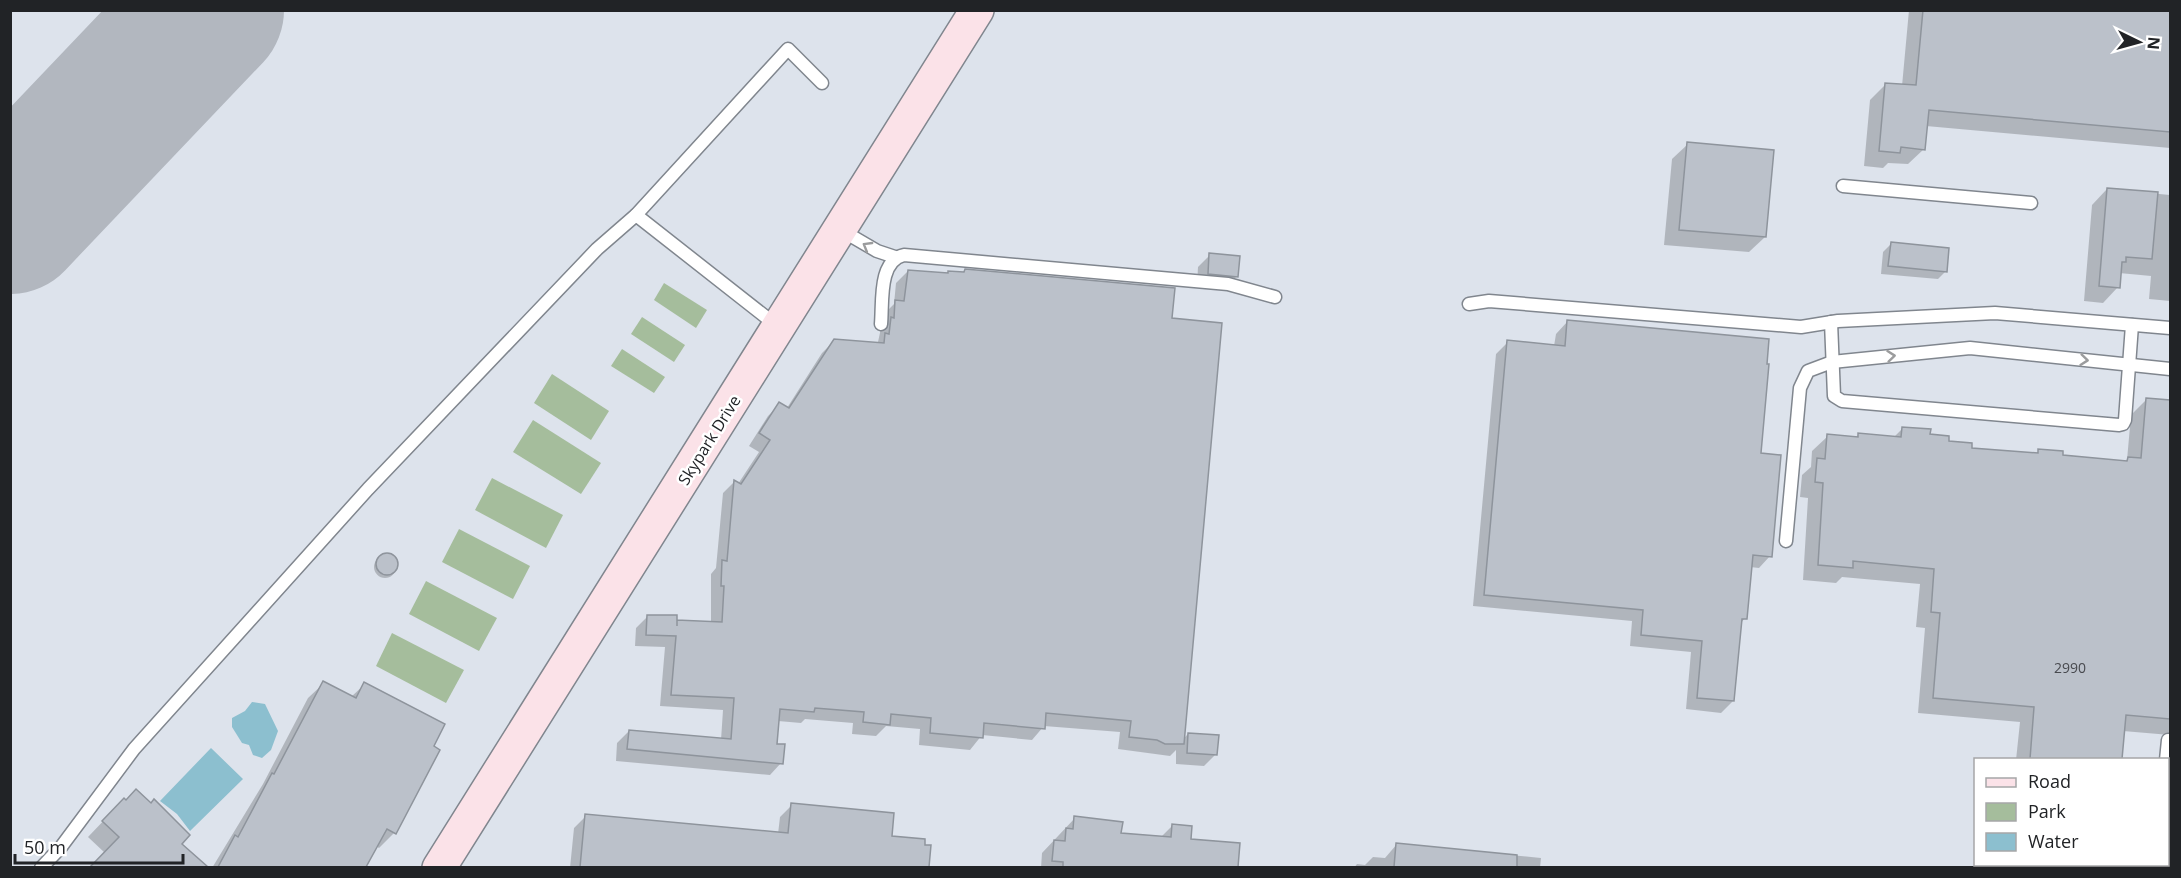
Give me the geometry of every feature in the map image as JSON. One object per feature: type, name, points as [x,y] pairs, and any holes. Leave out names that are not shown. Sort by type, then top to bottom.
[{"type":"main road","name":"Skypark Drive","points":[[439,867],[780,328],[977,10]]},
{"type":"lane","points":[[41,867],[60,848],[134,749],[360,498],[597,249],[636,215],[788,49],[822,83]]},
{"type":"lane","points":[[1843,186],[2031,203]]},
{"type":"lane","points":[[636,215],[780,328]]},
{"type":"lane","points":[[841,230],[877,251],[895,257],[904,255],[1228,284],[1275,297]]},
{"type":"lane","points":[[880,324],[887,266],[895,257]]},
{"type":"lane","points":[[1469,304],[1490,301],[1801,327],[1831,322],[1995,313],[2170,328]]},
{"type":"lane","points":[[1831,322],[1834,396],[1842,401],[2119,425],[2125,420],[2132,325]]},
{"type":"lane","points":[[1786,541],[1800,388],[1808,371],[1832,362],[1970,348],[2170,369]]},
{"type":"lane","points":[[2166,758],[2168,741]]},
{"type":"green space","points":[[664,283],[707,310],[696,328],[654,300]]},
{"type":"green space","points":[[642,317],[685,345],[674,362],[631,334]]},
{"type":"green space","points":[[622,349],[665,377],[654,393],[611,366]]},
{"type":"green space","points":[[552,374],[609,411],[591,440],[534,403]]},
{"type":"green space","points":[[533,420],[601,463],[581,494],[513,452]]},
{"type":"green space","points":[[492,478],[563,515],[546,548],[475,510]]},
{"type":"green space","points":[[459,529],[530,566],[513,599],[442,562]]},
{"type":"green space","points":[[426,581],[497,618],[479,651],[409,614]]},
{"type":"green space","points":[[392,633],[464,670],[446,703],[376,666]]},
{"type":"water","points":[[252,702],[265,704],[278,731],[271,750],[262,758],[253,755],[249,745],[242,743],[232,727],[232,718],[245,711]]},
{"type":"water","points":[[211,748],[243,779],[190,831],[177,814],[160,801]]},
{"type":"building","points":[[1923,10],[2170,10],[2170,132],[1929,110],[1925,150],[1901,147],[1900,153],[1879,151],[1885,83],[1916,85]]},
{"type":"building","points":[[1687,142],[1774,150],[1766,237],[1679,230]]},
{"type":"building","points":[[2107,188],[2158,192],[2152,259],[2126,257],[2126,262],[2122,262],[2120,288],[2099,286]]},
{"type":"building","points":[[1891,242],[1949,248],[1947,272],[1888,266]]},
{"type":"building","points":[[1209,253],[1240,256],[1238,277],[1208,274]]},
{"type":"building","points":[[965,269],[1175,288],[1172,318],[1222,323],[1184,744],[1165,744],[1157,740],[1129,737],[1131,721],[1046,713],[1045,729],[984,723],[983,738],[930,733],[931,718],[891,714],[890,725],[863,722],[864,712],[815,708],[814,712],[780,709],[777,744],[785,744],[783,764],[627,749],[629,730],[731,739],[734,698],[671,695],[676,636],[646,635],[647,615],[677,615],[677,620],[722,622],[724,586],[721,586],[722,560],[727,561],[734,480],[741,484],[770,440],[759,433],[779,402],[789,408],[834,339],[884,343],[885,333],[889,334],[891,317],[894,318],[895,300],[904,301],[908,270],[948,273],[948,271],[964,272]]},
{"type":"building","points":[[1567,320],[1769,339],[1761,453],[1781,455],[1772,557],[1753,555],[1747,619],[1742,619],[1734,701],[1697,698],[1702,641],[1641,635],[1643,610],[1484,595],[1507,340],[1565,346]]},
{"type":"building","points":[[2146,398],[2170,400],[2170,719],[2126,715],[2122,758],[2030,758],[2034,707],[1933,698],[1940,613],[1931,612],[1934,569],[1853,561],[1853,568],[1818,565],[1823,483],[1815,482],[1817,458],[1825,459],[1827,434],[1858,437],[1858,433],[1901,437],[1902,427],[1931,429],[1930,434],[1949,436],[1949,441],[1972,443],[1972,448],[2038,453],[2038,449],[2063,451],[2063,455],[2127,461],[2128,457],[2141,458]]},
{"type":"building","points":[[387,553],[397,560],[398,564],[391,574],[387,575],[377,568],[376,564],[383,554]]},
{"type":"building","points":[[323,681],[356,698],[364,682],[445,724],[434,746],[440,750],[396,834],[387,829],[366,867],[218,867],[235,835],[238,837],[272,773],[274,774]]},
{"type":"building","points":[[1188,733],[1219,735],[1217,755],[1187,753]]},
{"type":"building","points":[[136,789],[151,803],[154,799],[190,835],[182,844],[208,867],[90,867],[119,837],[102,821]]},
{"type":"building","points":[[791,803],[894,813],[892,836],[925,839],[925,845],[931,845],[929,867],[580,867],[585,814],[788,833]]},
{"type":"building","points":[[1074,816],[1123,822],[1121,833],[1171,837],[1172,824],[1192,826],[1191,839],[1240,843],[1238,867],[1063,867],[1063,862],[1052,861],[1054,840],[1065,841],[1066,828],[1073,829]]},
{"type":"building","points":[[1396,843],[1517,855],[1517,867],[1394,867]]},
{"type":"runway","points":[[10,218],[208,10]]}]
